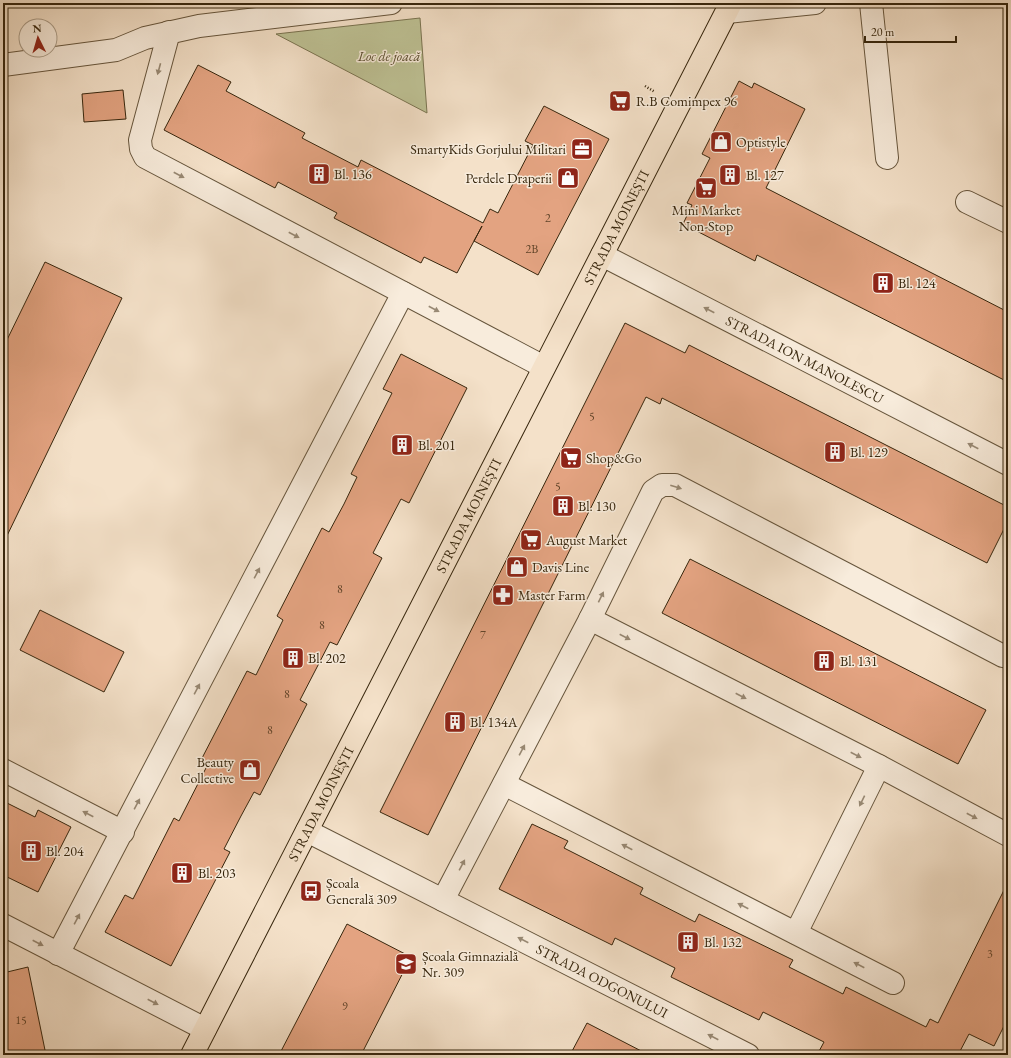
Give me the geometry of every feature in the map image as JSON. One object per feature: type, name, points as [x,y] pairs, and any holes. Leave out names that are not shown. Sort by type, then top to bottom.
[{"type":"main road","name":"STRADA MOINEȘTI","points":[[192,1055],[729,7]]},
{"type":"street","points":[[3,66],[116,50],[145,38],[169,32],[392,3]]},
{"type":"street","points":[[729,7],[815,3]]},
{"type":"street","points":[[871,3],[887,158]]},
{"type":"street","points":[[169,32],[140,140],[141,149],[145,157],[544,367]]},
{"type":"street","points":[[967,202],[1008,222]]},
{"type":"street","name":"STRADA ION MANOLESCU","points":[[602,254],[1008,464]]},
{"type":"street","points":[[58,954],[403,293]]},
{"type":"street","points":[[443,900],[590,619],[653,491],[662,484],[675,485],[1002,656],[1008,657]]},
{"type":"street","points":[[590,619],[879,766],[1008,835]]},
{"type":"street","points":[[796,933],[879,766]]},
{"type":"street","points":[[3,770],[122,832]]},
{"type":"street","points":[[504,784],[894,983]]},
{"type":"street","name":"STRADA ODGONULUI","points":[[307,831],[748,1055]]},
{"type":"street","points":[[3,925],[205,1029]]},
{"type":"green space","name":"Loc de joacă","points":[[420,18],[427,113],[276,34]]},
{"type":"building","name":"Bl. 136","points":[[198,65],[231,82],[226,91],[305,133],[302,138],[358,167],[361,160],[483,223],[490,209],[498,213],[533,145],[525,141],[544,106],[609,139],[538,275],[474,241],[457,273],[424,257],[421,263],[334,218],[337,213],[278,182],[275,188],[164,130]]},
{"type":"building","points":[[739,81],[752,88],[754,83],[805,109],[766,188],[1008,312],[1008,382],[757,255],[755,261],[683,224],[692,205],[687,203],[710,158],[702,154]]},
{"type":"building","points":[[123,90],[126,119],[84,122],[82,94]]},
{"type":"building","points":[[45,262],[122,298],[3,544],[3,348]]},
{"type":"building","points":[[625,323],[685,353],[689,345],[1008,507],[1008,521],[987,563],[662,398],[660,404],[646,397],[428,835],[380,812]]},
{"type":"building","points":[[401,354],[467,388],[409,503],[401,499],[373,553],[382,558],[337,645],[330,642],[300,700],[307,704],[260,795],[254,792],[241,816],[224,849],[230,852],[171,966],[105,932],[125,895],[133,899],[174,818],[179,821],[207,766],[200,762],[247,671],[256,675],[283,620],[277,616],[322,528],[329,532],[344,504],[357,477],[351,474],[392,393],[383,389]]},
{"type":"building","name":"Bl. 131","points":[[690,559],[986,710],[958,764],[662,613]]},
{"type":"building","points":[[40,610],[124,652],[104,692],[20,650]]},
{"type":"building","name":"Bl. 204","points":[[3,801],[35,817],[38,810],[71,827],[38,892],[3,875]]},
{"type":"building","name":"Bl. 132","points":[[532,824],[568,841],[564,848],[643,888],[640,894],[695,922],[699,914],[793,960],[789,967],[843,994],[846,987],[926,1027],[930,1019],[938,1023],[1008,882],[1008,1018],[994,1046],[969,1034],[958,1055],[817,1055],[824,1042],[763,1012],[759,1020],[671,977],[675,968],[615,938],[612,945],[499,889]]},
{"type":"building","name":"Școala Gimnazială Nr. 309","points":[[347,924],[411,957],[361,1055],[279,1055]]},
{"type":"building","points":[[28,967],[46,1055],[3,1055],[3,973]]},
{"type":"building","points":[[587,1023],[649,1055],[570,1055]]},
{"type":"place","name":"R.B Comimpex 96","points":[[620,101]]},
{"type":"place","name":"Optistyle","points":[[721,142]]},
{"type":"place","name":"SmartyKids Gorjului Militari","points":[[582,149]]},
{"type":"place","name":"Bl. 136","points":[[319,174]]},
{"type":"place","name":"Bl. 127","points":[[730,175]]},
{"type":"place","name":"Perdele Draperii","points":[[568,178]]},
{"type":"place","name":"Mini Market Non-Stop","points":[[706,188]]},
{"type":"place","name":"Bl. 124","points":[[883,283]]},
{"type":"place","name":"Bl. 201","points":[[402,445]]},
{"type":"place","name":"Bl. 129","points":[[835,452]]},
{"type":"place","name":"Shop&Go","points":[[571,458]]},
{"type":"place","name":"Bl. 130","points":[[563,506]]},
{"type":"place","name":"August Market","points":[[531,540]]},
{"type":"place","name":"Davis Line","points":[[517,567]]},
{"type":"place","name":"Master Farm","points":[[503,595]]},
{"type":"place","name":"Bl. 202","points":[[293,658]]},
{"type":"place","name":"Bl. 131","points":[[824,661]]},
{"type":"place","name":"Bl. 134A","points":[[455,722]]},
{"type":"place","name":"Beauty Collective","points":[[250,770]]},
{"type":"place","name":"Bl. 204","points":[[31,851]]},
{"type":"place","name":"Bl. 203","points":[[182,873]]},
{"type":"place","name":"Școala Generală 309","points":[[311,891]]},
{"type":"place","name":"Bl. 132","points":[[688,942]]},
{"type":"place","name":"Școala Gimnazială Nr. 309","points":[[406,964]]}]
